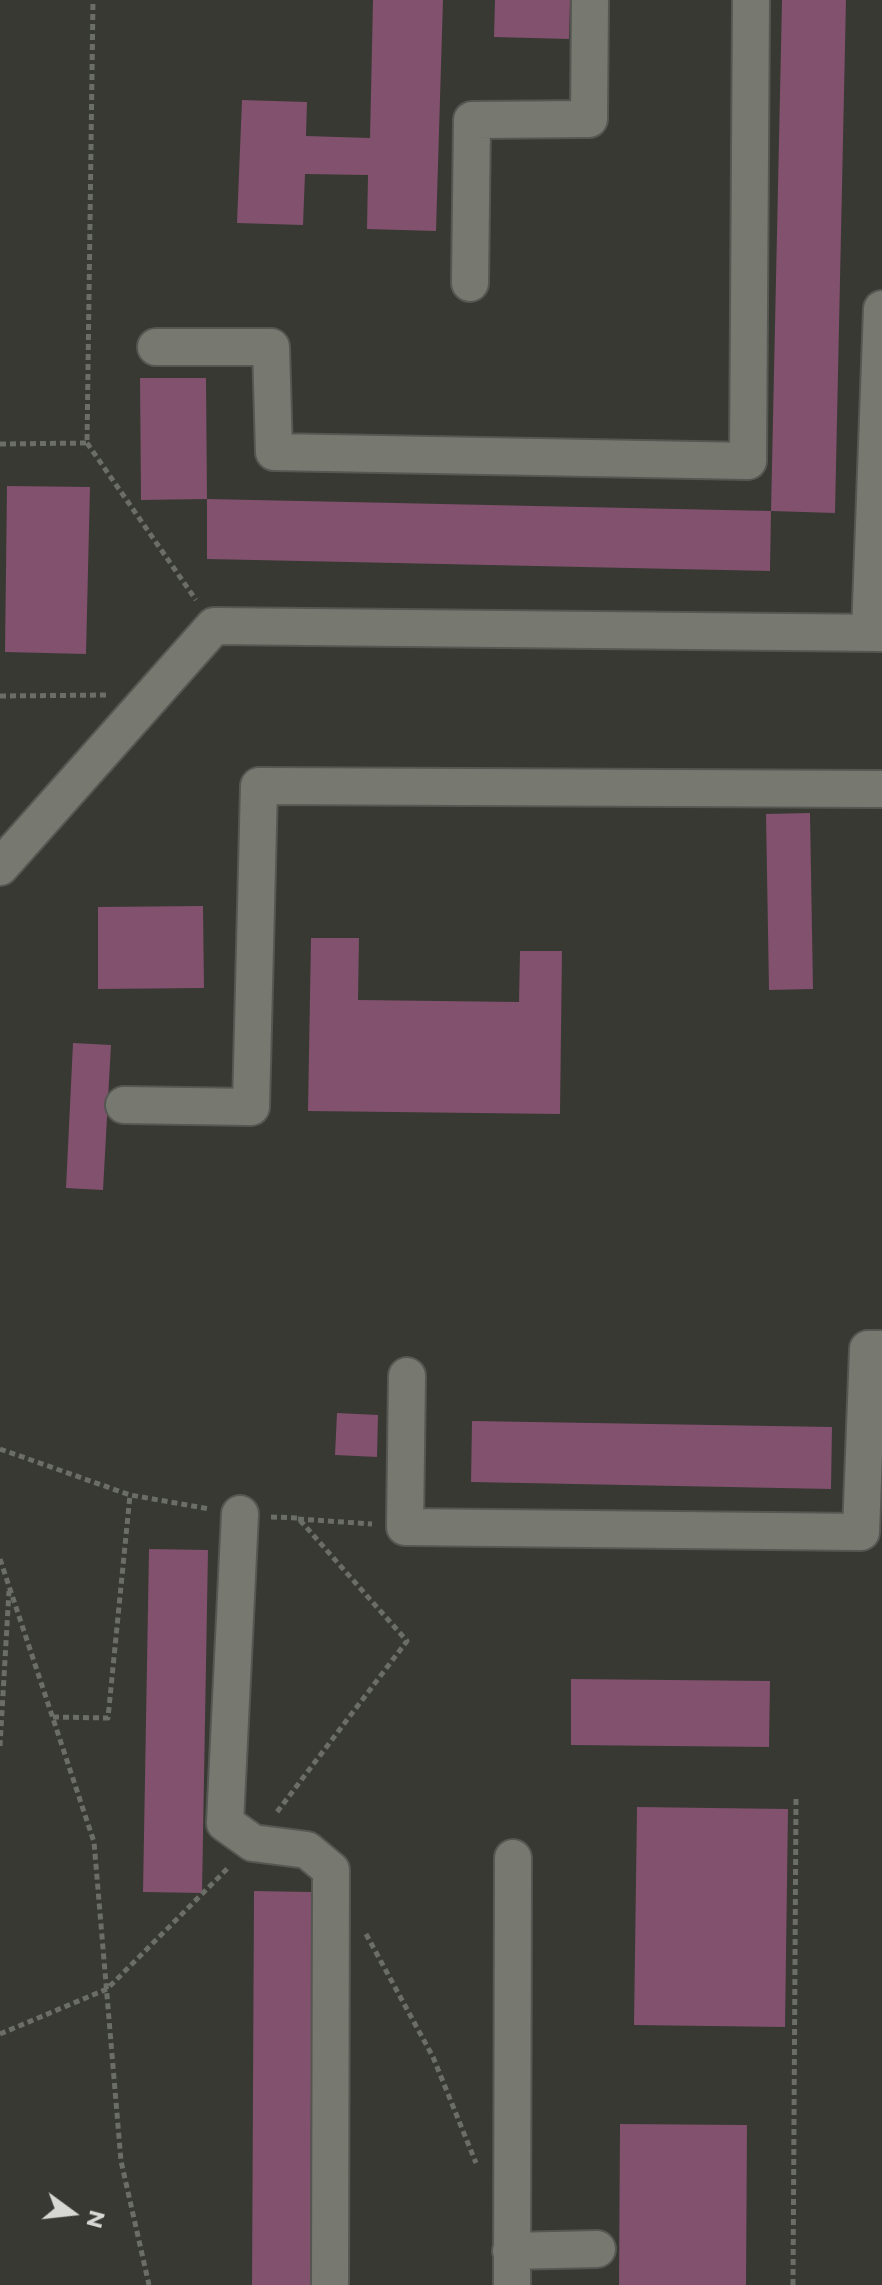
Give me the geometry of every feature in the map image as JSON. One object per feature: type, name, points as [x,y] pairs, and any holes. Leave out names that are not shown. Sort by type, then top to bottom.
[{"type":"lane","points":[[470,283],[472,120],[589,119],[590,0]]},
{"type":"lane","points":[[156,347],[271,347],[274,452],[748,461],[751,0]]},
{"type":"lane","points":[[0,867],[214,626],[876,633],[882,309]]},
{"type":"lane","points":[[124,1105],[251,1107],[259,786],[882,789]]},
{"type":"lane","points":[[407,1376],[405,1527],[861,1532],[868,1349],[882,1349]]},
{"type":"lane","points":[[240,1514],[225,1823],[253,1843],[307,1850],[331,1870],[330,2285]]},
{"type":"lane","points":[[513,1858],[512,2268],[597,2249]]},
{"type":"path","points":[[93,0],[87,443],[214,626]]},
{"type":"path","points":[[0,444],[87,443]]},
{"type":"path","points":[[0,696],[152,695]]},
{"type":"path","points":[[53,1717],[108,1718],[130,1495]]},
{"type":"path","points":[[298,1518],[405,1527]]},
{"type":"path","points":[[0,1559],[94,1842],[121,2161],[149,2285]]},
{"type":"path","points":[[0,1746],[9,1586]]},
{"type":"path","points":[[0,2034],[107,1989],[253,1843],[407,1641]]},
{"type":"path","points":[[793,2285],[796,1799]]},
{"type":"path","points":[[360,1924],[433,2057],[478,2168]]},
{"type":"building","points":[[373,0],[443,0],[436,231],[367,229],[368,175],[305,174],[303,225],[237,223],[242,100],[307,102],[306,136],[370,138]]},
{"type":"building","points":[[495,0],[570,0],[569,39],[494,37]]},
{"type":"building","points":[[782,0],[846,0],[835,513],[771,511]]},
{"type":"building","points":[[140,378],[206,378],[207,499],[141,500]]},
{"type":"building","points":[[7,486],[90,487],[86,654],[5,652]]},
{"type":"building","points":[[207,499],[771,511],[770,571],[207,559]]},
{"type":"building","points":[[810,813],[813,989],[769,990],[766,814]]},
{"type":"building","points":[[203,906],[204,988],[98,989],[98,907]]},
{"type":"building","points":[[311,938],[359,938],[358,1000],[519,1002],[520,951],[562,951],[560,1114],[308,1111]]},
{"type":"building","points":[[73,1043],[111,1045],[103,1190],[66,1188]]},
{"type":"building","points":[[337,1413],[378,1415],[377,1457],[335,1455]]},
{"type":"building","points":[[472,1421],[832,1427],[831,1489],[471,1482]]},
{"type":"building","points":[[149,1549],[208,1550],[202,1893],[143,1892]]},
{"type":"building","points":[[571,1679],[770,1681],[769,1747],[571,1745]]},
{"type":"building","points":[[637,1807],[788,1809],[785,2027],[634,2025]]},
{"type":"building","points":[[254,1891],[312,1892],[310,2285],[252,2285]]},
{"type":"building","points":[[620,2124],[747,2125],[746,2285],[619,2285]]}]
